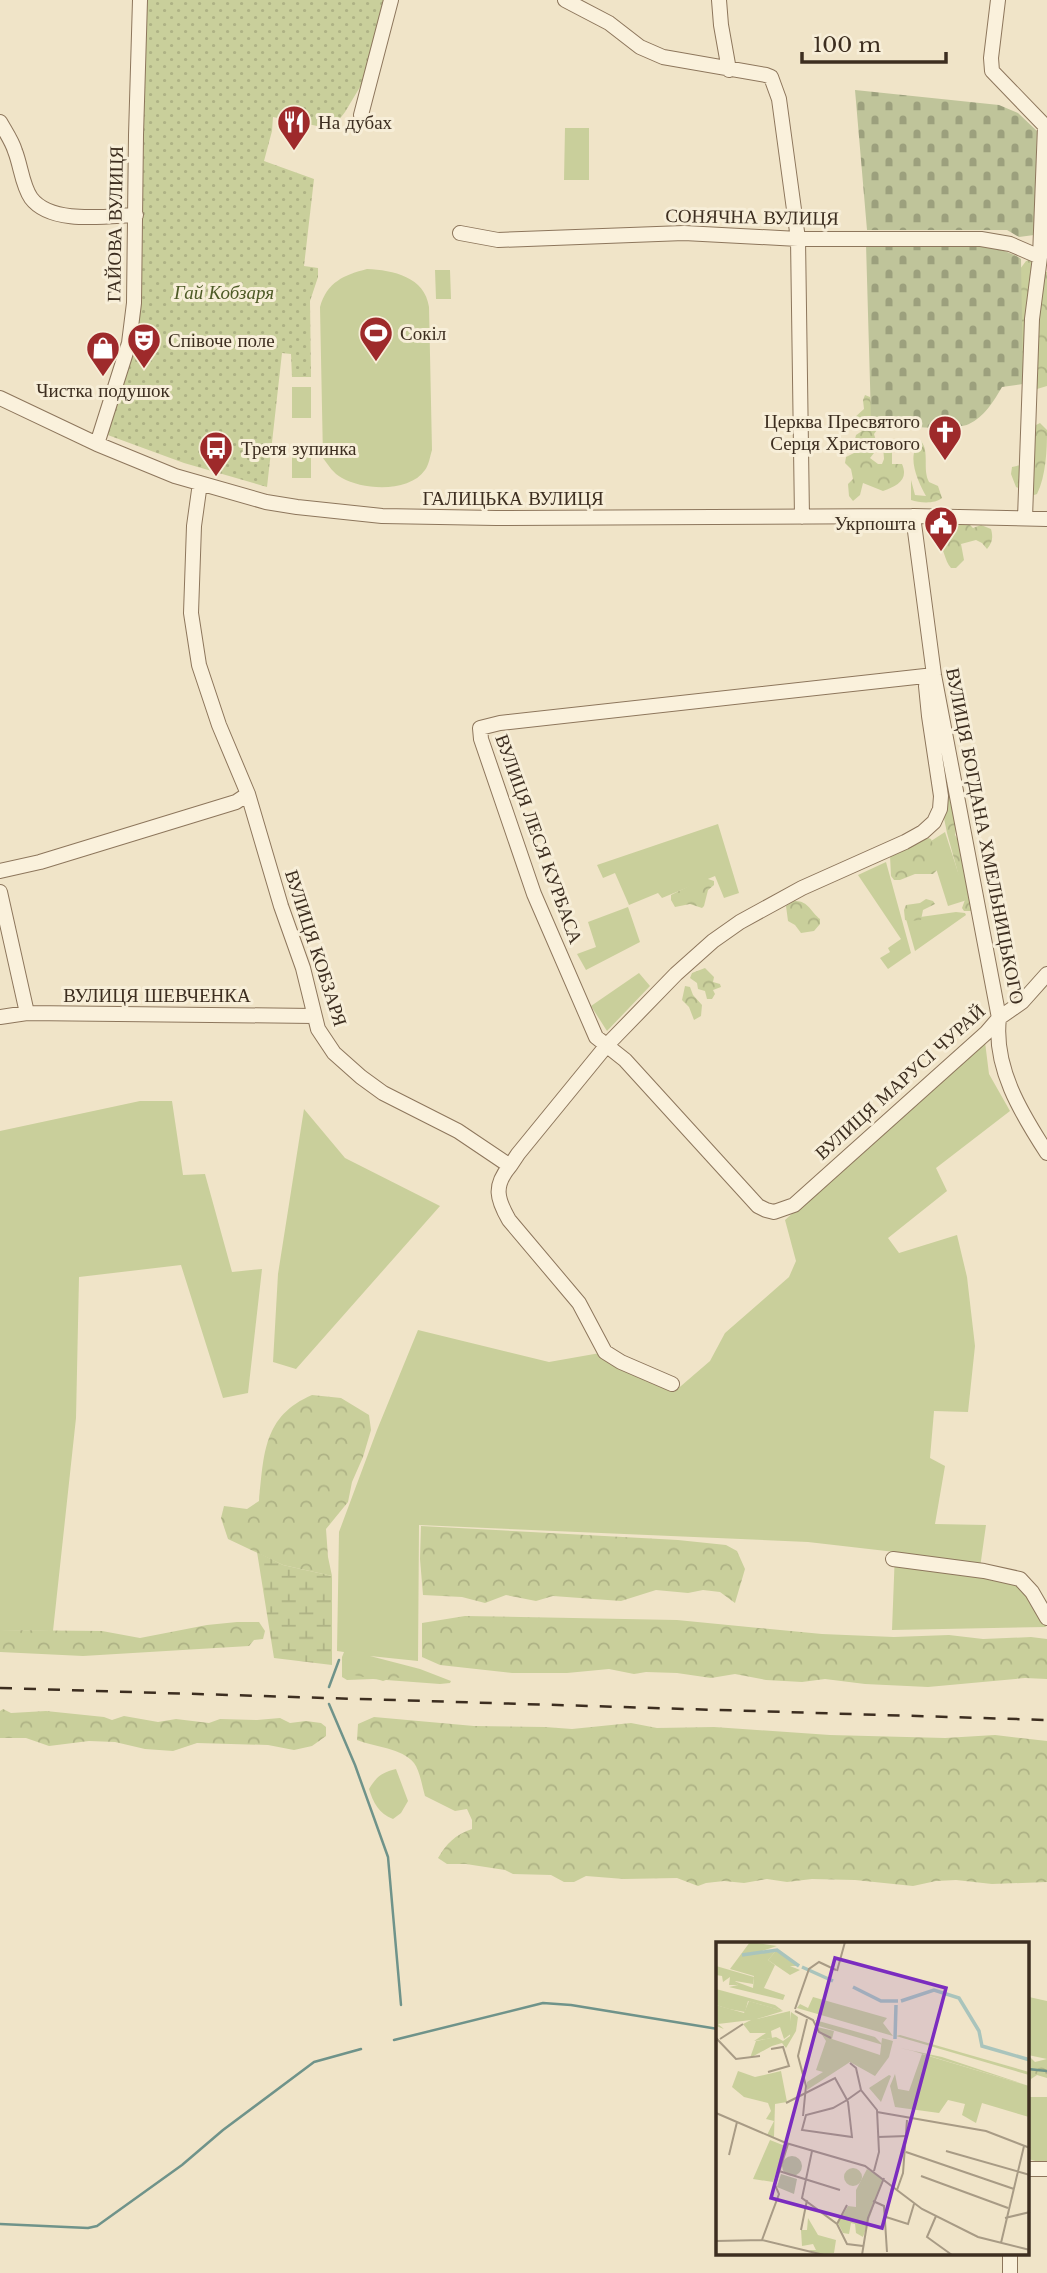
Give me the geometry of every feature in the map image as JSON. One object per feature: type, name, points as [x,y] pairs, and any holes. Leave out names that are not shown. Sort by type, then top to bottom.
[{"type":"street","name":"ГАЙОВА ВУЛИЦЯ","points":[[97,444],[129,343],[134,303],[140,0]]},
{"type":"street","points":[[361,115],[391,0]]},
{"type":"street","points":[[565,0],[609,23],[640,47],[663,57],[771,77],[779,99],[797,239],[802,517]]},
{"type":"street","points":[[719,0],[729,70]]},
{"type":"street","points":[[998,0],[992,71],[1045,126],[1040,257],[1032,319],[1025,517]]},
{"type":"street","points":[[0,122],[14,148],[27,189],[32,199],[40,206],[54,213],[74,217],[136,215]]},
{"type":"street","name":"СОНЯЧНА ВУЛИЦЯ","points":[[460,233],[498,240],[684,233],[797,239],[981,239],[1010,244],[1040,257]]},
{"type":"street","name":"ГАЛИЦЬКА ВУЛИЦЯ","points":[[0,398],[97,444],[200,484],[266,502],[382,516],[913,516],[1047,519]]},
{"type":"street","name":"ВУЛИЦЯ КОБЗАРЯ","points":[[200,484],[194,526],[191,613],[199,665],[219,725],[248,794],[281,906],[303,968],[318,1029],[334,1053],[383,1093],[458,1131],[510,1166]]},
{"type":"street","name":"ВУЛИЦЯ БОГДАНА ХМЕЛЬНИЦЬКОГО","points":[[913,516],[934,675],[999,1018],[997,1034],[1000,1056],[1006,1077],[1031,1129],[1047,1153]]},
{"type":"street","points":[[672,1384],[629,1367],[605,1352],[579,1303],[509,1220],[498,1194],[502,1176],[607,1045],[676,974],[713,941],[740,922],[802,888],[905,842],[934,822],[940,809],[941,796],[926,686],[934,675]]},
{"type":"street","name":"ВУЛИЦЯ ЛЕСЯ КУРБАСА","points":[[774,1212],[758,1206],[625,1060],[596,1037],[534,894],[481,739],[480,728],[500,723],[934,675]]},
{"type":"street","points":[[0,871],[40,862],[236,802],[248,794]]},
{"type":"street","points":[[0,892],[27,1013]]},
{"type":"street","name":"ВУЛИЦЯ МАРУСІ ЧУРАЙ","points":[[774,1212],[794,1205],[986,1033],[999,1018],[1022,1002],[1047,974]]},
{"type":"street","name":"ВУЛИЦЯ ШЕВЧЕНКА","points":[[0,1017],[27,1013],[314,1016]]},
{"type":"street","points":[[893,1559],[984,1571],[1020,1579],[1032,1592],[1047,1619]]},
{"type":"green space","name":"Гай Кобзаря","points":[[145,0],[386,0],[366,77],[332,129],[273,117],[264,161],[314,179],[304,266],[318,268],[318,277],[310,301],[311,377],[292,377],[291,354],[282,353],[267,487],[184,463],[105,434],[139,298],[142,268]]},
{"type":"green space","points":[[855,90],[999,105],[1018,113],[1037,131],[1034,235],[1019,237],[1007,230],[867,230]]},
{"type":"green space","points":[[565,128],[589,128],[589,180],[564,180]]},
{"type":"green space","points":[[925,243],[990,247],[1021,259],[1023,384],[1002,387],[984,413],[962,426],[899,426],[880,423],[871,418],[866,244]]},
{"type":"green space","points":[[1035,258],[1047,272],[1047,386],[1037,389],[1025,388],[1020,369],[1020,269],[1026,261]]},
{"type":"green space","name":"Сокіл","points":[[367,269],[406,277],[421,289],[429,307],[432,450],[425,470],[408,483],[397,486],[373,487],[351,482],[336,474],[323,458],[320,307],[327,291],[338,281]]},
{"type":"green space","points":[[435,270],[450,270],[451,299],[436,299]]},
{"type":"green space","points":[[292,387],[311,387],[311,418],[292,418]]},
{"type":"green space","points":[[865,395],[870,397],[873,413],[871,419],[877,430],[874,434],[877,444],[870,458],[882,464],[883,446],[888,443],[892,449],[892,464],[902,464],[904,474],[900,482],[883,491],[863,483],[860,495],[853,501],[849,496],[848,484],[853,479],[851,469],[845,463],[846,457],[856,452],[856,435],[862,431],[852,423],[864,409]]},
{"type":"green space","points":[[1040,423],[1047,430],[1046,454],[1042,479],[1037,494],[1034,495],[1016,487],[1011,474],[1012,467],[1030,463],[1032,427]]},
{"type":"green space","points":[[921,441],[925,450],[927,477],[929,482],[938,486],[942,498],[935,501],[911,500],[911,480],[915,495],[926,496],[913,461],[916,447]]},
{"type":"green space","points":[[292,447],[311,447],[311,478],[292,478]]},
{"type":"green space","points":[[952,522],[969,524],[973,528],[981,525],[991,529],[992,535],[987,549],[976,540],[961,544],[964,560],[956,568],[951,568],[938,542],[941,538],[948,541],[953,537],[948,528]]},
{"type":"green space","points":[[948,783],[958,818],[955,835],[964,849],[964,871],[972,890],[973,911],[964,911],[962,908],[966,897],[959,886],[944,818],[944,787]]},
{"type":"green space","points":[[718,824],[739,893],[724,898],[715,876],[662,898],[658,893],[629,905],[615,873],[603,878],[597,865]]},
{"type":"green space","points":[[945,832],[967,900],[948,906],[928,843]]},
{"type":"green space","points":[[928,838],[935,850],[938,869],[933,874],[915,874],[894,880],[891,876],[890,856],[902,846]]},
{"type":"green space","points":[[886,862],[911,953],[888,969],[880,958],[890,952],[888,948],[901,939],[858,875]]},
{"type":"green space","points":[[705,878],[714,881],[714,885],[708,890],[702,908],[690,904],[675,907],[671,895]]},
{"type":"green space","points":[[926,899],[935,904],[923,910],[921,920],[905,920],[906,905],[920,903]]},
{"type":"green space","points":[[794,901],[806,904],[820,919],[820,924],[814,931],[801,933],[788,921],[786,906]]},
{"type":"green space","points":[[628,907],[640,942],[586,970],[577,954],[596,947],[588,922]]},
{"type":"green space","points":[[956,912],[966,915],[915,951],[906,919]]},
{"type":"green space","points":[[705,968],[714,977],[713,982],[721,987],[713,990],[715,994],[712,999],[707,999],[705,991],[698,989],[697,983],[690,978],[692,973]]},
{"type":"green space","points":[[639,973],[650,986],[607,1031],[591,1006]]},
{"type":"green space","points":[[685,986],[690,987],[702,1005],[701,1016],[694,1020],[689,1007],[682,1000]]},
{"type":"green space","points":[[985,1042],[989,1074],[1010,1111],[936,1168],[947,1191],[888,1238],[899,1253],[957,1235],[967,1277],[975,1346],[968,1412],[934,1411],[930,1458],[945,1466],[935,1524],[986,1525],[979,1575],[1016,1581],[1046,1627],[892,1630],[895,1552],[808,1542],[419,1525],[418,1661],[370,1656],[420,1669],[451,1681],[450,1683],[347,1680],[342,1677],[344,1652],[337,1651],[339,1532],[418,1330],[549,1362],[600,1353],[611,1364],[674,1392],[710,1361],[725,1333],[789,1277],[796,1261],[785,1220]]},
{"type":"green space","points":[[140,1101],[172,1101],[183,1175],[205,1174],[232,1272],[262,1269],[248,1393],[223,1398],[181,1265],[79,1277],[76,1418],[53,1631],[0,1630],[0,1131]]},
{"type":"green space","points":[[304,1109],[345,1158],[440,1206],[296,1369],[273,1362],[278,1274]]},
{"type":"green space","points":[[312,1395],[341,1398],[369,1415],[371,1430],[352,1482],[348,1502],[326,1529],[332,1576],[283,1565],[228,1539],[221,1518],[224,1506],[247,1509],[259,1501],[265,1452],[275,1425],[296,1404]]},
{"type":"green space","points":[[421,1526],[726,1545],[737,1551],[745,1569],[735,1603],[720,1592],[703,1590],[688,1593],[656,1590],[621,1601],[553,1596],[536,1601],[506,1595],[485,1603],[462,1597],[423,1595]]},
{"type":"green space","points":[[257,1552],[283,1565],[332,1576],[332,1665],[274,1658]]},
{"type":"green space","points":[[465,1616],[677,1620],[822,1634],[894,1637],[1031,1637],[1047,1639],[1047,1679],[1025,1678],[928,1687],[825,1679],[802,1682],[766,1680],[735,1674],[711,1678],[677,1673],[634,1674],[609,1669],[567,1673],[512,1673],[440,1665],[422,1657],[422,1623]]},
{"type":"green space","points":[[237,1622],[259,1622],[265,1631],[263,1639],[254,1640],[249,1646],[83,1656],[0,1652],[0,1630],[102,1631],[140,1638]]},
{"type":"green space","points":[[357,1661],[370,1667],[387,1668],[394,1673],[415,1673],[414,1677],[383,1681],[347,1672],[349,1664]]},
{"type":"green space","points":[[3,1709],[11,1713],[46,1711],[112,1720],[124,1716],[158,1722],[176,1719],[209,1723],[220,1719],[280,1718],[290,1723],[321,1723],[326,1727],[326,1736],[312,1746],[294,1750],[268,1745],[197,1743],[173,1751],[89,1741],[49,1746],[26,1738],[0,1738],[0,1711]]},
{"type":"green space","points":[[374,1717],[474,1726],[572,1729],[631,1723],[657,1728],[714,1727],[830,1735],[945,1738],[995,1735],[1047,1741],[1047,1882],[992,1884],[956,1880],[913,1886],[855,1880],[812,1879],[787,1882],[767,1879],[744,1883],[724,1881],[698,1886],[677,1878],[624,1879],[586,1876],[574,1882],[564,1882],[551,1875],[513,1874],[505,1870],[466,1864],[447,1864],[438,1858],[441,1853],[456,1837],[472,1829],[472,1820],[467,1809],[455,1811],[425,1796],[418,1770],[403,1754],[357,1740],[358,1724]]},
{"type":"green space","points":[[396,1769],[408,1801],[401,1813],[393,1819],[377,1807],[369,1789],[380,1776]]},
{"type":"green space","points":[[1030,1997],[1047,2001],[1047,2059],[1030,2055]]},
{"type":"green space","points":[[1030,2057],[1035,2062],[1047,2059],[1047,2078],[1037,2075],[1030,2082]]},
{"type":"green space","points":[[1030,2097],[1047,2097],[1047,2164],[1030,2160]]},
{"type":"waterway","points":[[329,1687],[339,1660]]},
{"type":"waterway","points":[[329,1704],[355,1765],[388,1857],[401,2005]]},
{"type":"waterway","points":[[394,2040],[543,2003],[571,2005],[716,2029]]},
{"type":"waterway","points":[[0,2224],[88,2228],[97,2226],[182,2165],[223,2130],[314,2062],[361,2049]]},
{"type":"waterway","points":[[1030,2069],[1047,2071]]},
{"type":"railway","points":[[0,1688],[1047,1720]]},
{"type":"place","name":"На дубах","points":[[294,152]]},
{"type":"place","name":"Сокіл","points":[[376,363]]},
{"type":"place","name":"Співоче поле","points":[[144,370]]},
{"type":"place","name":"Чистка подушок","points":[[103,378]]},
{"type":"place","name":"Церква Пресвятого Серця Христового","points":[[945,462]]},
{"type":"place","name":"Третя зупинка","points":[[216,478]]},
{"type":"place","name":"Укрпошта","points":[[941,553]]}]
